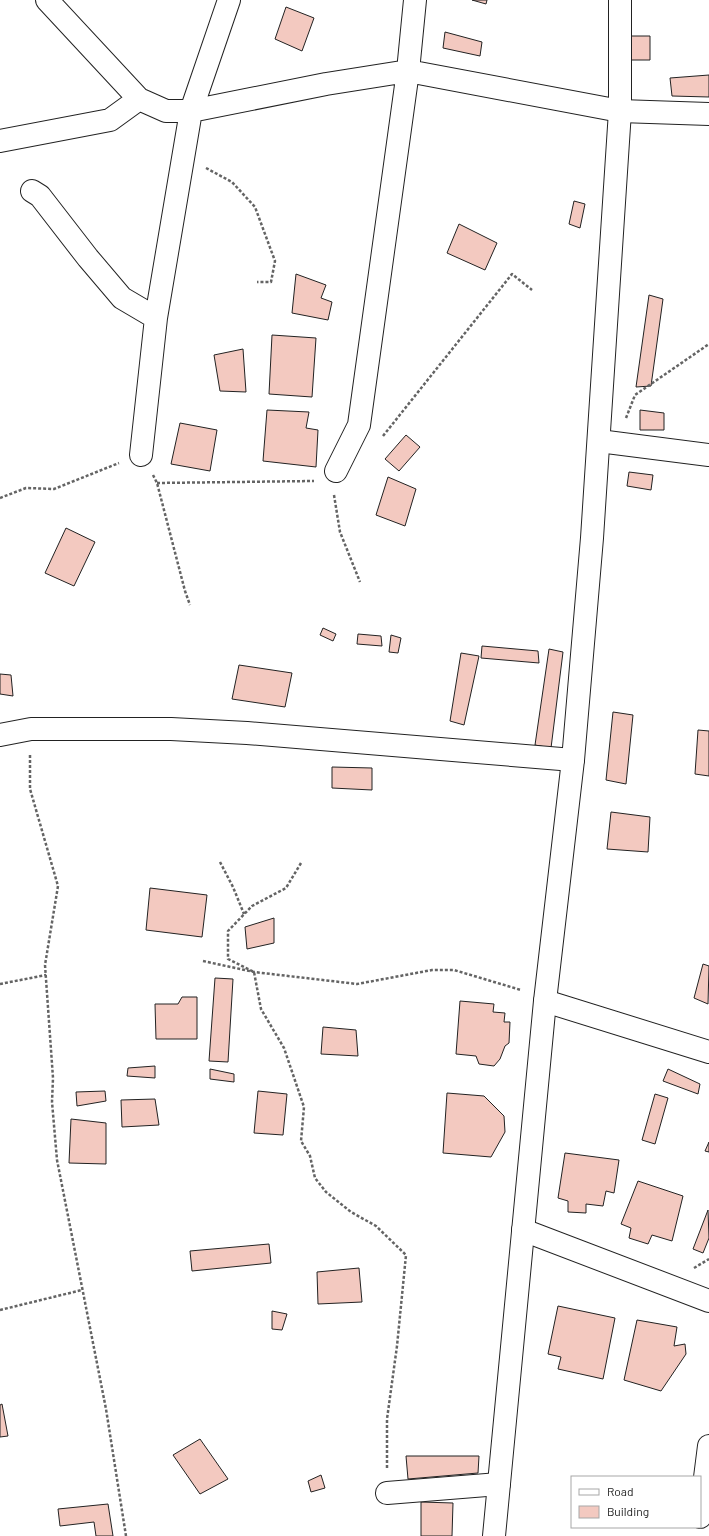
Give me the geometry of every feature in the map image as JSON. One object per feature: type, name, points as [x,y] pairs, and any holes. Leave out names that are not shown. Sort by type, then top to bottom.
[{"type":"street","points":[[47,0],[139,99],[166,111],[191,111],[326,84],[408,72],[620,111],[709,114]]},
{"type":"street","points":[[141,455],[156,318],[191,111],[229,0]]},
{"type":"street","points":[[335,477],[359,425],[408,72],[415,0]]},
{"type":"street","points":[[494,1536],[545,1001],[608,442],[620,111],[620,0]]},
{"type":"street","points":[[5,136],[110,120],[139,99]]},
{"type":"street","points":[[32,191],[40,196],[88,258],[122,298],[156,318]]},
{"type":"street","points":[[608,442],[709,455]]},
{"type":"street","points":[[0,735],[31,728],[171,729],[247,733],[573,760]]},
{"type":"street","points":[[545,1001],[709,1052]]},
{"type":"street","points":[[523,1230],[709,1301]]},
{"type":"street","points":[[701,1510],[709,1446]]},
{"type":"street","points":[[387,1493],[499,1484]]},
{"type":"path","points":[[184,156],[232,182],[255,207],[275,261],[271,282],[257,282]]},
{"type":"path","points":[[380,439],[512,274],[532,290]]},
{"type":"path","points":[[608,442],[634,395],[709,344]]},
{"type":"path","points":[[0,498],[26,488],[54,489],[141,455]]},
{"type":"path","points":[[190,605],[184,591],[157,483],[296,482],[335,477],[333,499],[340,532],[360,582]]},
{"type":"path","points":[[333,499],[338,493]]},
{"type":"path","points":[[31,728],[30,789],[58,886],[45,965],[53,1078],[52,1102],[57,1160],[106,1409],[126,1536]]},
{"type":"path","points":[[220,862],[233,886],[244,914]]},
{"type":"path","points":[[254,972],[228,959],[228,931],[252,906],[286,888],[301,863]]},
{"type":"path","points":[[203,961],[254,972],[357,984],[432,970],[454,970],[525,991]]},
{"type":"path","points":[[254,972],[261,1009],[284,1048],[304,1107],[301,1141],[310,1156],[315,1178],[326,1192],[351,1212],[376,1226],[406,1255],[397,1346],[387,1419],[387,1493]]},
{"type":"path","points":[[0,984],[46,976]]},
{"type":"path","points":[[0,1310],[82,1290]]},
{"type":"building","points":[[472,0],[487,0],[486,4]]},
{"type":"building","points":[[286,7],[314,18],[302,51],[275,39]]},
{"type":"building","points":[[445,32],[482,42],[480,56],[443,48]]},
{"type":"building","points":[[627,36],[650,36],[650,60],[628,60]]},
{"type":"building","points":[[709,75],[709,97],[672,96],[670,78]]},
{"type":"building","points":[[574,201],[585,204],[580,228],[569,224]]},
{"type":"building","points":[[459,224],[497,243],[485,270],[447,253]]},
{"type":"building","points":[[296,274],[326,285],[321,298],[332,302],[328,320],[292,313]]},
{"type":"building","points":[[649,295],[663,299],[651,386],[636,387]]},
{"type":"building","points":[[272,335],[316,338],[312,397],[269,394]]},
{"type":"building","points":[[243,349],[246,392],[220,391],[214,355]]},
{"type":"building","points":[[267,410],[309,412],[306,428],[318,430],[316,467],[263,461]]},
{"type":"building","points":[[640,410],[664,413],[664,430],[640,430]]},
{"type":"building","points":[[180,423],[217,430],[210,471],[171,464]]},
{"type":"building","points":[[406,435],[420,447],[399,471],[385,459]]},
{"type":"building","points":[[629,472],[653,475],[651,490],[627,486]]},
{"type":"building","points":[[388,477],[416,489],[405,526],[376,515]]},
{"type":"building","points":[[66,528],[95,542],[74,586],[45,573]]},
{"type":"building","points":[[323,628],[336,634],[333,641],[320,635]]},
{"type":"building","points":[[358,634],[381,636],[382,646],[357,644]]},
{"type":"building","points":[[391,635],[401,638],[398,653],[389,652]]},
{"type":"building","points":[[482,646],[538,651],[539,663],[481,658]]},
{"type":"building","points":[[549,649],[563,652],[551,748],[535,745]]},
{"type":"building","points":[[461,653],[479,656],[464,725],[450,721]]},
{"type":"building","points":[[239,665],[292,673],[285,707],[232,699]]},
{"type":"building","points":[[0,674],[11,675],[13,696],[0,694]]},
{"type":"building","points":[[613,712],[633,715],[626,784],[606,780]]},
{"type":"building","points":[[698,730],[709,731],[709,776],[695,774]]},
{"type":"building","points":[[332,767],[372,768],[372,790],[332,788]]},
{"type":"building","points":[[611,812],[650,817],[648,852],[607,849]]},
{"type":"building","points":[[150,888],[207,895],[202,937],[146,930]]},
{"type":"building","points":[[274,918],[274,943],[247,949],[245,927]]},
{"type":"building","points":[[703,964],[709,966],[708,1004],[694,998]]},
{"type":"building","points":[[215,978],[233,979],[228,1062],[209,1061]]},
{"type":"building","points":[[182,997],[197,997],[197,1039],[156,1039],[155,1004],[178,1004]]},
{"type":"building","points":[[460,1001],[494,1004],[493,1012],[505,1013],[504,1022],[510,1022],[509,1043],[505,1046],[500,1059],[494,1066],[479,1064],[476,1056],[456,1054]]},
{"type":"building","points":[[323,1027],[356,1030],[358,1056],[321,1054]]},
{"type":"building","points":[[155,1066],[155,1078],[127,1076],[128,1068]]},
{"type":"building","points":[[210,1069],[234,1074],[234,1082],[210,1079]]},
{"type":"building","points":[[668,1069],[700,1084],[698,1094],[663,1081]]},
{"type":"building","points":[[105,1091],[106,1101],[77,1106],[76,1092]]},
{"type":"building","points":[[258,1091],[287,1094],[283,1135],[254,1133]]},
{"type":"building","points":[[447,1093],[484,1096],[504,1116],[505,1132],[491,1157],[443,1153]]},
{"type":"building","points":[[655,1094],[668,1098],[655,1144],[642,1140]]},
{"type":"building","points":[[155,1099],[159,1125],[122,1127],[121,1100]]},
{"type":"building","points":[[71,1119],[106,1123],[106,1164],[69,1163]]},
{"type":"building","points":[[709,1142],[709,1152],[705,1151]]},
{"type":"building","points":[[565,1153],[619,1160],[614,1193],[606,1191],[603,1206],[586,1204],[586,1213],[568,1212],[568,1201],[558,1198]]},
{"type":"building","points":[[638,1181],[683,1196],[672,1241],[652,1235],[648,1244],[629,1238],[631,1228],[621,1224]]},
{"type":"building","points":[[708,1210],[709,1238],[703,1253],[693,1249]]},
{"type":"building","points":[[269,1244],[271,1263],[192,1271],[190,1251]]},
{"type":"building","points":[[359,1268],[362,1302],[318,1304],[317,1272]]},
{"type":"building","points":[[558,1306],[615,1318],[603,1379],[558,1369],[561,1357],[548,1354]]},
{"type":"building","points":[[272,1311],[287,1314],[282,1330],[272,1329]]},
{"type":"building","points":[[637,1320],[677,1327],[674,1346],[685,1344],[686,1354],[661,1391],[624,1380]]},
{"type":"building","points":[[2,1404],[8,1436],[0,1437],[0,1405]]},
{"type":"building","points":[[200,1439],[228,1479],[200,1494],[173,1455]]},
{"type":"building","points":[[406,1456],[479,1456],[478,1473],[408,1479]]},
{"type":"building","points":[[321,1475],[325,1488],[311,1492],[308,1481]]},
{"type":"building","points":[[421,1502],[453,1503],[452,1536],[421,1536]]},
{"type":"building","points":[[108,1504],[113,1536],[96,1536],[94,1522],[60,1526],[58,1509]]}]
